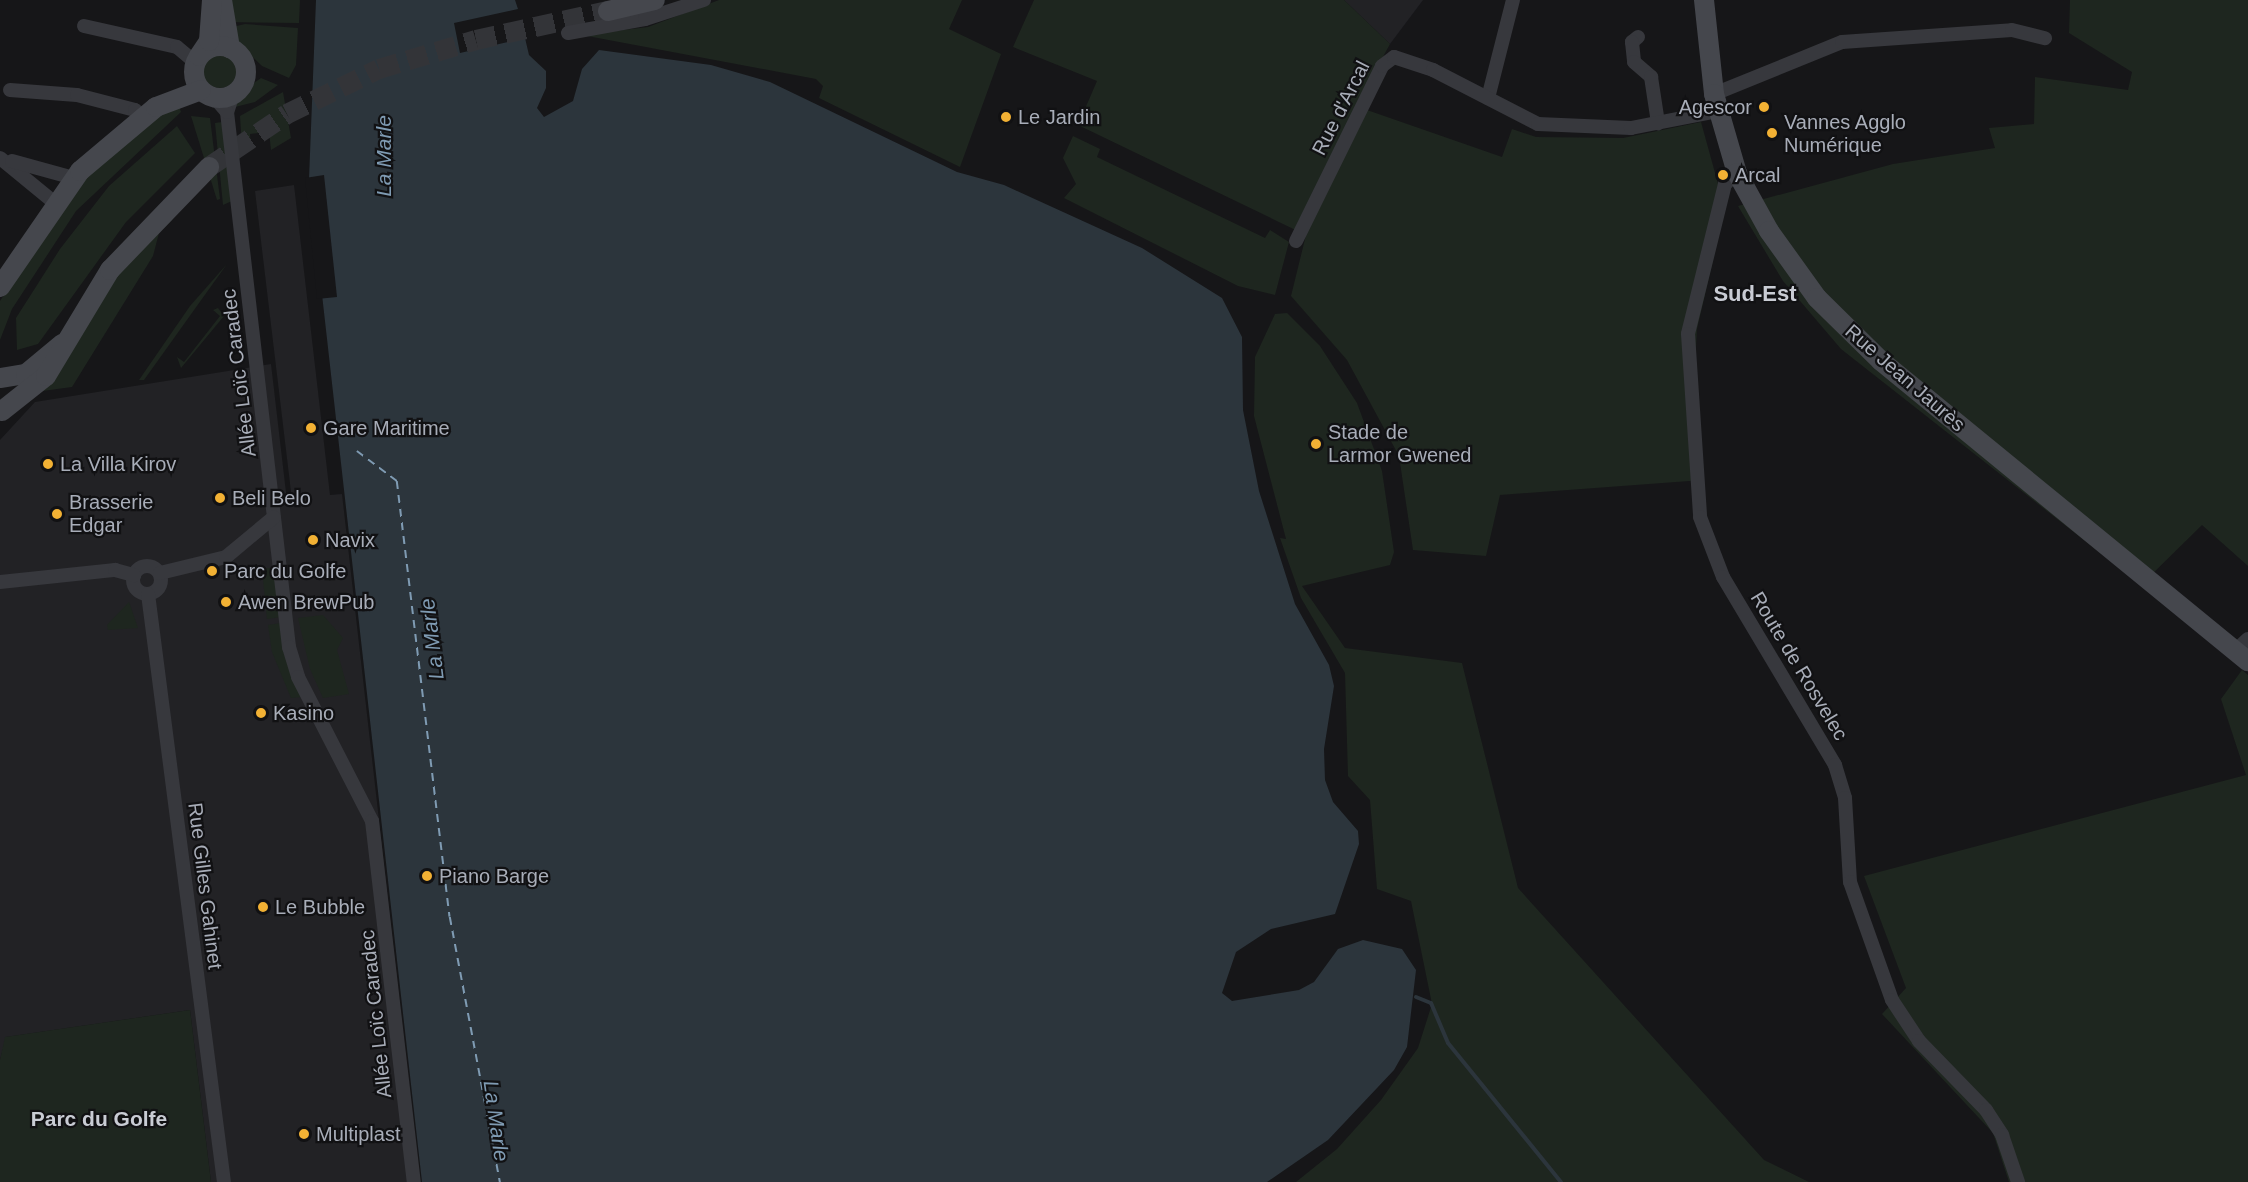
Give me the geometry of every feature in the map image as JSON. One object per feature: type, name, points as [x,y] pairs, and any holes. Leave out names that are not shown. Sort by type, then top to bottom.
[{"type":"main road","points":[[196,62],[209,40],[212,0]]},
{"type":"main road","points":[[222,0],[231,48]]},
{"type":"main road","points":[[608,11],[655,0]]},
{"type":"main road","name":"Rue Jean Jaurès","points":[[1704,0],[1716,103],[1737,173],[1791,263],[1853,335],[2244,650]]},
{"type":"main road","points":[[0,287],[74,178],[149,112],[213,46],[231,48],[240,55],[246,72],[219,98],[149,112]]},
{"type":"main road","points":[[196,62],[219,98]]},
{"type":"main road","points":[[1,413],[46,376],[62,344],[131,243],[209,167]]},
{"type":"main road","points":[[1,413],[0,380],[26,374],[62,344]]},
{"type":"street","points":[[568,33],[645,19],[704,0]]},
{"type":"street","points":[[1488,98],[1513,0]]},
{"type":"street","points":[[84,26],[177,47],[196,62]]},
{"type":"street","name":"Rue d'Arcal","points":[[1296,241],[1387,62],[1408,58],[1538,124],[1611,129],[1658,123],[1716,103],[1842,42],[2013,30],[2044,38]]},
{"type":"street","points":[[1638,37],[1632,42],[1634,62],[1651,77],[1658,123]]},
{"type":"street","points":[[10,90],[77,95],[149,112]]},
{"type":"street","name":"Allée Loïc Caradec","points":[[219,98],[293,662],[353,788],[361,792],[378,849],[414,1182]]},
{"type":"street","points":[[3,160],[74,178]]},
{"type":"street","points":[[3,160],[55,203]]},
{"type":"street","name":"Route de Rosvelec","points":[[1737,173],[1725,184],[1688,334],[1700,517],[1723,577],[1835,765],[1845,798],[1850,882],[1892,1000],[1919,1041],[1986,1110],[2002,1135],[2018,1182]]},
{"type":"street","points":[[0,582],[115,570],[134,574],[149,565],[160,573],[226,557],[274,517]]},
{"type":"street","points":[[134,574],[137,591],[148,594],[160,587],[160,573]]},
{"type":"street","name":"Rue Gilles Gahinet","points":[[148,594],[224,1182]]},
{"type":"shaded area","points":[[225,0],[300,0],[299,23],[226,22]]},
{"type":"shaded area","points":[[719,0],[962,0],[949,29],[1001,54],[960,167],[819,98],[823,86],[816,79],[582,35],[648,27]]},
{"type":"shaded area","points":[[1034,0],[1344,0],[1390,44],[1359,101],[1367,110],[1502,157],[1512,129],[1536,137],[1623,138],[1701,122],[1725,209],[1697,329],[1694,383],[1703,480],[1500,495],[1486,556],[1413,550],[1399,456],[1347,360],[1291,296],[1306,235],[1078,125],[1097,81],[1013,47]]},
{"type":"shaded area","points":[[1344,0],[1423,0],[1390,44]]},
{"type":"shaded area","points":[[2070,0],[2248,0],[2248,566],[2202,525],[2141,585],[1841,349],[1783,281],[1738,206],[1893,164],[1995,148],[1989,128],[2034,124],[2035,77],[2128,90],[2132,72],[2069,33]]},
{"type":"shaded area","points":[[245,24],[298,28],[296,65],[289,78],[262,66],[234,39],[228,28]]},
{"type":"shaded area","points":[[220,54],[232,59],[237,71],[232,83],[220,88],[208,83],[203,71],[208,59]]},
{"type":"shaded area","points":[[261,78],[278,85],[255,102],[235,107],[244,90]]},
{"type":"shaded area","points":[[283,92],[291,138],[271,150],[269,132],[250,134],[251,146],[242,148],[240,116]]},
{"type":"shaded area","points":[[177,101],[181,112],[76,211],[12,309],[0,340],[0,301],[77,184]]},
{"type":"shaded area","points":[[191,116],[210,118],[220,199],[217,200]]},
{"type":"shaded area","points":[[222,122],[232,201],[223,205],[215,123]]},
{"type":"shaded area","points":[[177,126],[195,153],[126,222],[38,344],[17,350],[16,318],[60,249],[109,186]]},
{"type":"shaded area","points":[[1073,136],[1100,149],[1097,157],[1265,238],[1270,230],[1289,242],[1275,295],[1238,286],[1064,198],[1076,184],[1063,158]]},
{"type":"shaded area","points":[[294,185],[330,495],[342,494],[420,1182],[211,1182],[190,1010],[6,1037],[0,1060],[0,440],[35,402],[271,364],[287,501],[292,500],[255,191]]},
{"type":"shaded area","points":[[173,219],[159,233],[153,256],[72,387],[35,392],[107,287],[162,221]]},
{"type":"shaded area","points":[[227,264],[144,380],[139,380],[190,306]]},
{"type":"shaded area","points":[[218,308],[224,316],[181,368],[177,357],[184,362],[220,316],[213,310]]},
{"type":"shaded area","points":[[1287,313],[1320,346],[1357,403],[1382,471],[1394,552],[1390,565],[1302,586],[1345,648],[1462,663],[1518,888],[1764,1160],[1809,1182],[1296,1182],[1337,1149],[1381,1100],[1418,1048],[1432,1004],[1411,901],[1377,889],[1370,800],[1348,776],[1345,673],[1301,598],[1280,538],[1286,539],[1254,416],[1255,357],[1275,314]]},
{"type":"shaded area","points":[[277,567],[282,617],[267,619],[262,569]]},
{"type":"shaded area","points":[[129,602],[138,628],[108,630],[107,625]]},
{"type":"shaded area","points":[[323,615],[343,638],[337,650],[349,694],[323,698],[310,669],[298,618]]},
{"type":"shaded area","points":[[281,623],[302,697],[291,698],[272,652],[268,625]]},
{"type":"shaded area","points":[[2242,670],[2248,675],[2248,1182],[2009,1182],[1993,1133],[1882,1014],[1906,988],[1864,876],[2246,775],[2221,699]]},
{"type":"shaded area","points":[[190,1010],[211,1182],[0,1182],[0,1060],[5,1037]]},
{"type":"water","name":"La Marle","points":[[316,0],[515,0],[518,9],[454,23],[460,53],[525,38],[529,55],[546,71],[546,88],[537,108],[544,117],[573,101],[582,69],[599,50],[711,65],[770,82],[957,172],[1004,185],[1142,248],[1222,298],[1242,337],[1243,410],[1259,491],[1295,604],[1329,665],[1334,686],[1324,749],[1325,780],[1333,802],[1358,831],[1359,844],[1335,914],[1271,929],[1236,952],[1222,993],[1232,1001],[1299,990],[1314,982],[1338,949],[1363,940],[1402,949],[1416,970],[1407,1047],[1394,1070],[1328,1140],[1267,1182],[422,1182],[309,179]]},
{"type":"pier","points":[[324,175],[337,297],[317,299],[305,178]]},
{"type":"waterway","points":[[1416,997],[1431,1003],[1448,1043],[1561,1182]]},
{"type":"ferry route","points":[[357,451],[397,481],[450,917],[500,1182]]},
{"type":"tunnel","points":[[209,167],[287,114],[379,69],[476,40],[608,11]]},
{"type":"place","name":"Agescor","points":[[1764,107]]},
{"type":"place","name":"Le Jardin","points":[[1006,117]]},
{"type":"place","name":"Vannes Agglo Numérique","points":[[1772,133]]},
{"type":"place","name":"Arcal","points":[[1723,175]]},
{"type":"place","name":"Gare Maritime","points":[[311,428]]},
{"type":"place","name":"Stade de Larmor Gwened","points":[[1316,444]]},
{"type":"place","name":"La Villa Kirov","points":[[48,464]]},
{"type":"place","name":"Beli Belo","points":[[220,498]]},
{"type":"place","name":"Brasserie Edgar","points":[[57,514]]},
{"type":"place","name":"Navix","points":[[313,540]]},
{"type":"place","name":"Parc du Golfe","points":[[212,571]]},
{"type":"place","name":"Awen BrewPub","points":[[226,602]]},
{"type":"place","name":"Kasino","points":[[261,713]]},
{"type":"place","name":"Piano Barge","points":[[427,876]]},
{"type":"place","name":"Le Bubble","points":[[263,907]]},
{"type":"place","name":"Multiplast","points":[[304,1134]]},
{"type":"district","name":"Sud-Est","points":[[1755,294]]},
{"type":"district","name":"Parc du Golfe","points":[[99,1119]]}]
